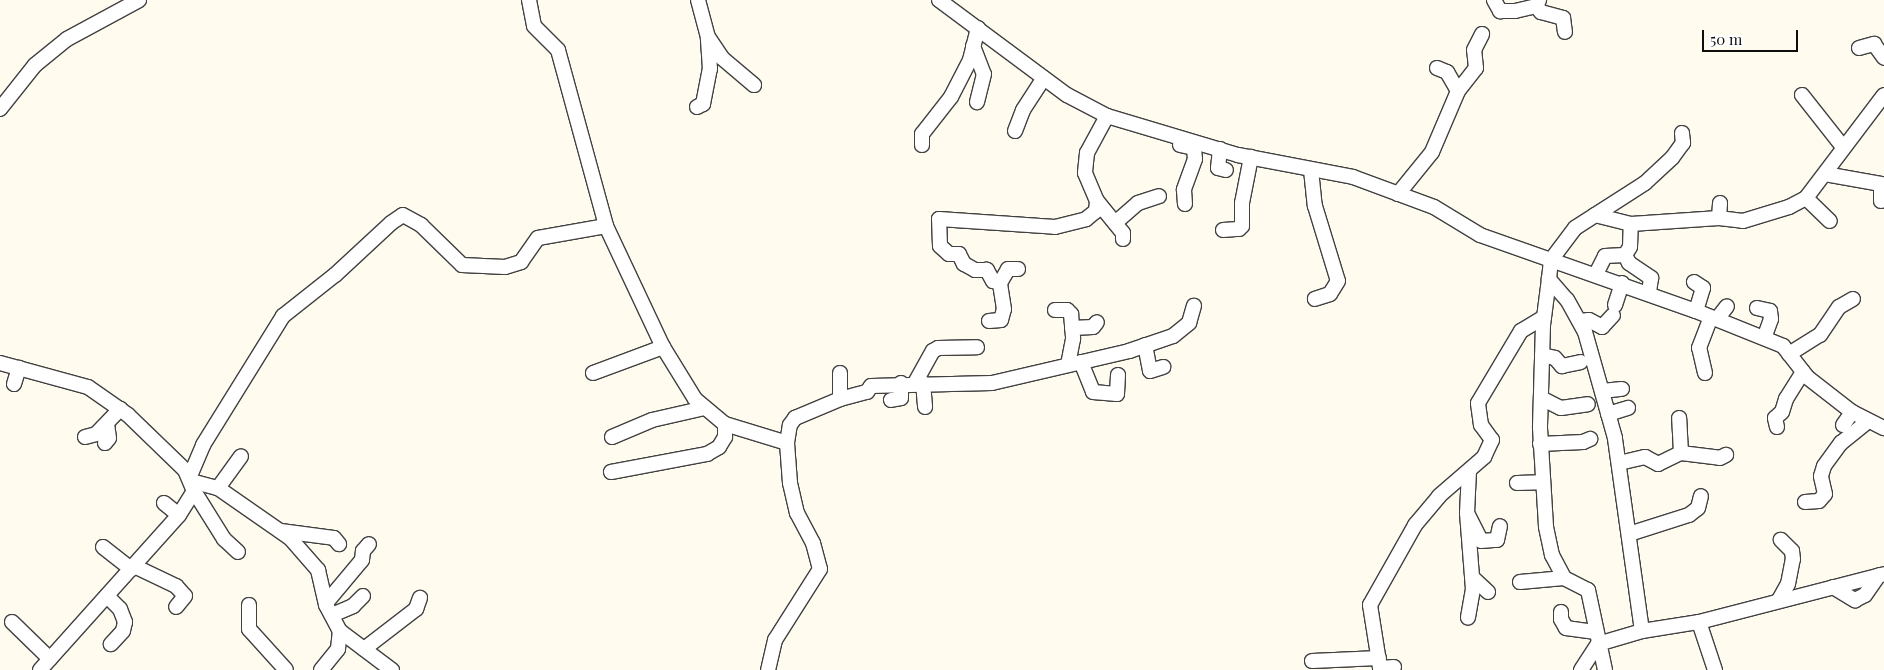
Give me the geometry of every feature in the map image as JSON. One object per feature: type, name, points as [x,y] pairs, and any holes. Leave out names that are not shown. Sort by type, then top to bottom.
[{"type":"street","points":[[0,109],[35,65],[67,39],[139,0]]},
{"type":"street","points":[[529,0],[534,26],[558,50],[606,226],[663,347],[695,399],[725,424],[767,435],[787,444]]},
{"type":"street","points":[[697,107],[703,104],[710,70],[708,37],[698,0]]},
{"type":"street","points":[[939,0],[1067,95],[1107,116],[1251,158],[1353,178],[1434,207],[1480,235],[1622,282],[1649,293],[1668,305],[1696,311],[1764,338],[1783,346],[1803,372],[1852,412],[1884,428]]},
{"type":"street","points":[[1494,0],[1500,11],[1537,3],[1542,12],[1563,18],[1565,32]]},
{"type":"street","points":[[922,146],[922,134],[951,97],[973,46],[978,28]]},
{"type":"street","points":[[1398,194],[1432,152],[1458,91],[1476,68],[1474,50],[1482,34]]},
{"type":"street","points":[[708,37],[722,58],[754,84]]},
{"type":"street","points":[[1858,48],[1874,44],[1883,55]]},
{"type":"street","points":[[973,46],[984,74],[977,102]]},
{"type":"street","points":[[1437,68],[1447,72],[1458,91]]},
{"type":"street","points":[[1015,131],[1023,110],[1044,78]]},
{"type":"street","points":[[1802,95],[1843,147]]},
{"type":"street","points":[[1595,215],[1631,224],[1719,218],[1743,221],[1806,198],[1843,147],[1884,96]]},
{"type":"street","points":[[1107,116],[1084,162],[1088,185],[1097,200],[1123,233],[1123,239]]},
{"type":"street","points":[[1564,578],[1552,555],[1541,482],[1542,354],[1544,317],[1551,260],[1575,228],[1645,182],[1672,158],[1683,143],[1682,133]]},
{"type":"street","points":[[1167,134],[1171,142],[1194,148],[1195,159],[1184,190],[1186,204]]},
{"type":"street","points":[[1220,149],[1218,168],[1226,170]]},
{"type":"street","points":[[1223,230],[1239,229],[1242,226],[1242,203],[1251,158]]},
{"type":"street","points":[[1311,170],[1314,206],[1338,281],[1330,294],[1315,300]]},
{"type":"street","points":[[1825,174],[1882,185],[1881,201]]},
{"type":"street","points":[[1115,223],[1138,203],[1159,196]]},
{"type":"street","points":[[1806,198],[1830,221]]},
{"type":"street","points":[[1000,283],[993,281],[987,270],[975,270],[964,264],[959,254],[949,254],[940,246],[939,219],[1055,227],[1086,219],[1096,211],[1097,200]]},
{"type":"street","points":[[1719,218],[1720,203]]},
{"type":"street","points":[[12,622],[45,665],[180,515],[203,445],[283,316],[330,279],[391,222],[403,215],[421,225],[462,265],[505,267],[521,262],[538,238],[606,226]]},
{"type":"street","points":[[1625,255],[1630,247],[1631,224]]},
{"type":"street","points":[[1596,274],[1605,256],[1625,255]]},
{"type":"street","points":[[1625,255],[1628,263],[1651,278],[1649,293]]},
{"type":"street","points":[[989,321],[1001,320],[1004,309],[1000,283],[1008,269],[1018,269]]},
{"type":"street","points":[[1549,279],[1567,300],[1580,321],[1602,391],[1619,463],[1642,631]]},
{"type":"street","points":[[1580,321],[1590,320],[1602,327],[1614,310],[1622,282]]},
{"type":"street","points":[[1694,282],[1703,288],[1696,311]]},
{"type":"street","points":[[1789,354],[1820,335],[1838,307],[1853,298]]},
{"type":"street","points":[[767,435],[795,418],[840,399],[867,392],[871,386],[913,383],[966,388],[1145,345],[1173,336],[1189,323],[1194,306]]},
{"type":"street","points":[[1705,373],[1699,348],[1714,318],[1727,306]]},
{"type":"street","points":[[1757,308],[1770,311],[1771,318],[1764,338]]},
{"type":"street","points":[[1054,310],[1068,310],[1071,314],[1075,363],[1093,392],[1118,394],[1118,375]]},
{"type":"street","points":[[1394,666],[1380,668],[1370,605],[1415,525],[1439,496],[1484,456],[1492,440],[1481,425],[1478,402],[1521,331],[1544,317]]},
{"type":"street","points":[[1072,328],[1092,327],[1097,322]]},
{"type":"street","points":[[1145,345],[1150,371],[1162,367]]},
{"type":"street","points":[[594,373],[663,347]]},
{"type":"street","points":[[890,400],[901,398],[933,351],[938,348],[977,347]]},
{"type":"street","points":[[1542,354],[1555,358],[1562,366],[1581,362]]},
{"type":"street","points":[[0,363],[88,386],[120,409],[191,482],[224,539],[238,552]]},
{"type":"street","points":[[14,384],[19,368]]},
{"type":"street","points":[[1777,427],[1775,418],[1782,412],[1786,399],[1803,372]]},
{"type":"street","points":[[840,373],[840,399]]},
{"type":"street","points":[[913,383],[926,407]]},
{"type":"street","points":[[1602,391],[1622,389]]},
{"type":"street","points":[[1541,398],[1561,408],[1588,404]]},
{"type":"street","points":[[612,437],[652,420],[706,408]]},
{"type":"street","points":[[1608,414],[1628,408]]},
{"type":"street","points":[[85,437],[96,434],[120,409]]},
{"type":"street","points":[[1843,425],[1852,412]]},
{"type":"street","points":[[768,670],[775,640],[820,569],[813,544],[797,513],[790,483],[787,444],[790,425],[795,418]]},
{"type":"street","points":[[1679,418],[1681,453]]},
{"type":"street","points":[[1806,502],[1819,501],[1825,494],[1821,476],[1824,466],[1841,443],[1868,421]]},
{"type":"street","points":[[105,443],[109,438],[107,424]]},
{"type":"street","points":[[611,472],[707,454],[719,447],[725,437],[725,424]]},
{"type":"street","points":[[1540,444],[1583,442],[1590,439]]},
{"type":"street","points":[[1619,463],[1645,457],[1658,464],[1681,453],[1720,458],[1726,455]]},
{"type":"street","points":[[218,488],[241,456]]},
{"type":"street","points":[[1468,618],[1472,577],[1467,513],[1469,471]]},
{"type":"street","points":[[191,482],[218,488],[280,531],[318,570],[329,609],[340,631],[392,670]]},
{"type":"street","points":[[1517,483],[1541,482]]},
{"type":"street","points":[[1629,534],[1689,515],[1698,508],[1701,496]]},
{"type":"street","points":[[164,503],[180,515]]},
{"type":"street","points":[[1467,513],[1481,542],[1497,540],[1500,526]]},
{"type":"street","points":[[280,531],[334,538],[340,544]]},
{"type":"street","points":[[1779,600],[1788,584],[1794,559],[1792,551],[1781,540]]},
{"type":"street","points":[[329,609],[362,560],[363,551],[369,544]]},
{"type":"street","points":[[103,547],[133,567],[176,586],[185,596],[176,607]]},
{"type":"street","points":[[1561,612],[1560,619],[1566,628],[1597,638],[1699,622],[1881,574]]},
{"type":"street","points":[[1472,577],[1488,592]]},
{"type":"street","points":[[1520,582],[1564,578],[1588,590],[1605,670]]},
{"type":"street","points":[[107,596],[120,609],[125,622],[123,631],[110,644]]},
{"type":"street","points":[[329,609],[353,606],[363,596]]},
{"type":"street","points":[[364,649],[416,609],[420,598]]},
{"type":"street","points":[[249,605],[249,629],[286,670]]},
{"type":"street","points":[[1699,622],[1717,669]]},
{"type":"street","points":[[321,670],[334,664],[340,631]]},
{"type":"street","points":[[1581,670],[1597,638]]},
{"type":"street","points":[[1312,661],[1379,658]]}]
